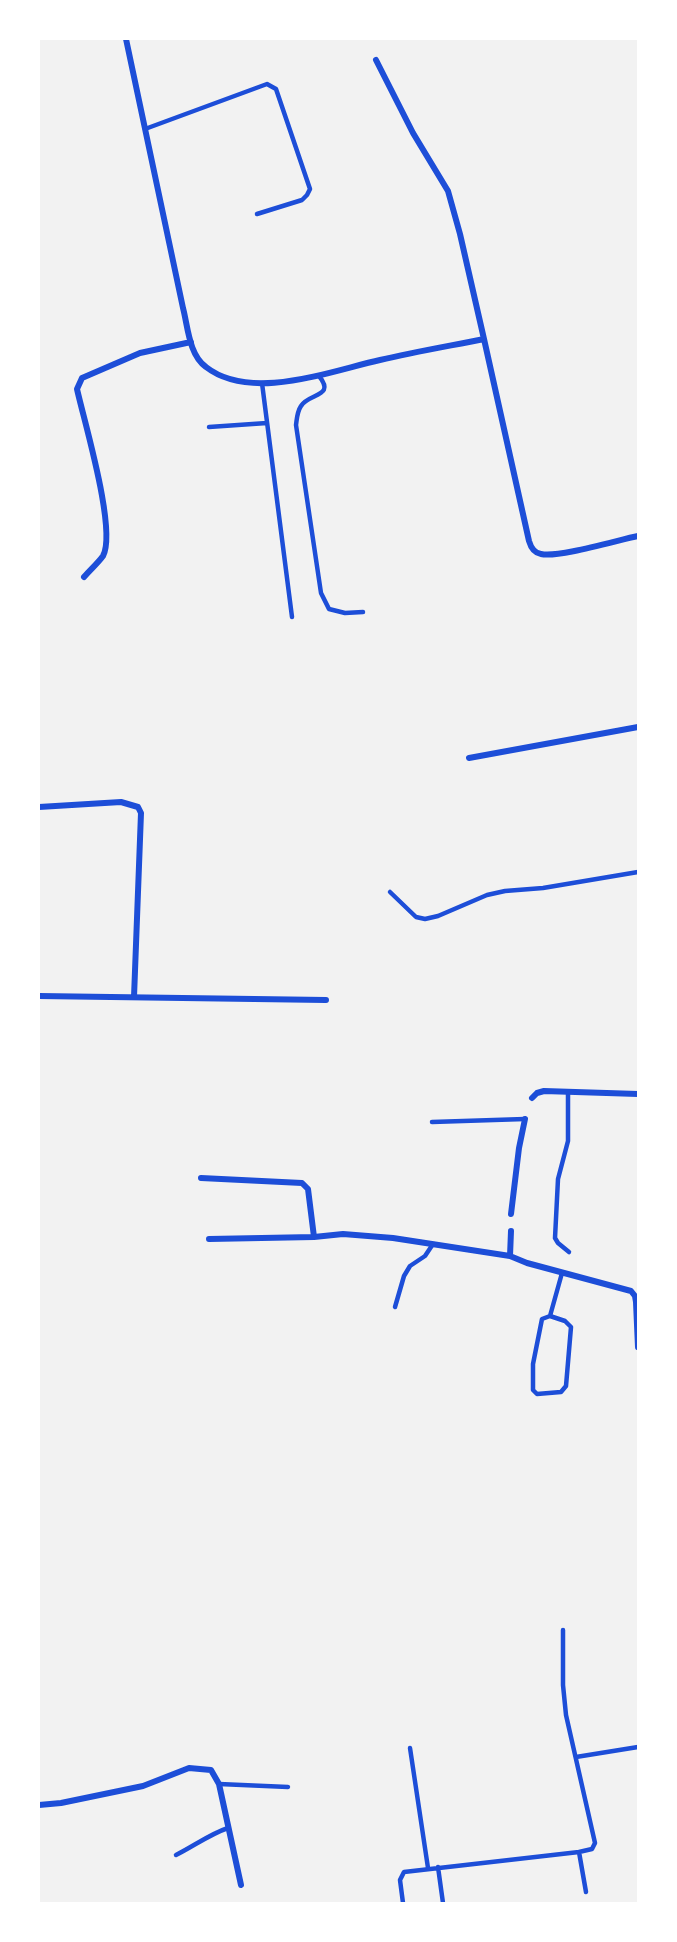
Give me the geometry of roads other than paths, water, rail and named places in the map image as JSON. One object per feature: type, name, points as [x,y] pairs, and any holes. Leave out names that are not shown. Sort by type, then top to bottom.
[{"type":"street","points":[[126,39],[191,342],[193,350],[204,366],[228,380],[262,383],[319,376],[378,360],[484,339]]},
{"type":"street","points":[[376,60],[413,133],[448,190],[532,550],[539,554],[554,555],[638,536]]},
{"type":"street","points":[[84,577],[103,555],[107,537],[105,506],[77,389],[82,378],[140,353],[191,342]]},
{"type":"street","points":[[469,758],[638,727]]},
{"type":"street","points":[[39,807],[121,802],[138,807],[141,813],[134,997]]},
{"type":"street","points":[[39,996],[326,1000]]},
{"type":"street","points":[[532,1098],[544,1091],[638,1094]]},
{"type":"street","points":[[512,1214],[519,1148],[525,1119]]},
{"type":"street","points":[[201,1178],[302,1183],[308,1189],[314,1237]]},
{"type":"street","points":[[510,1256],[511,1231]]},
{"type":"street","points":[[209,1239],[314,1237],[343,1234],[433,1244],[510,1256],[527,1263],[631,1291],[636,1302],[638,1347]]},
{"type":"street","points":[[39,1805],[61,1803],[143,1786],[189,1768],[211,1770],[219,1784],[241,1885]]},
{"type":"lane","points":[[145,129],[267,84],[276,89],[310,189],[302,200],[257,214]]},
{"type":"lane","points":[[319,376],[325,387],[322,393],[302,404],[297,414],[296,425],[321,593],[329,609],[345,613],[363,612]]},
{"type":"lane","points":[[262,383],[292,617]]},
{"type":"lane","points":[[209,427],[267,423]]},
{"type":"lane","points":[[390,892],[416,917],[424,919],[505,891],[543,888],[638,872]]},
{"type":"lane","points":[[568,1093],[568,1141],[558,1179],[555,1238],[569,1252]]},
{"type":"lane","points":[[432,1122],[525,1119]]},
{"type":"lane","points":[[395,1307],[404,1276],[410,1266],[425,1256],[433,1244]]},
{"type":"lane","points":[[550,1316],[562,1273]]},
{"type":"lane","points":[[550,1316],[565,1321],[572,1327],[566,1386],[561,1392],[537,1394],[533,1390],[533,1364],[542,1319],[550,1316]]},
{"type":"lane","points":[[403,1903],[401,1875],[409,1870],[579,1852],[591,1849],[595,1843],[566,1715],[563,1685],[563,1630]]},
{"type":"lane","points":[[576,1757],[638,1747]]},
{"type":"lane","points":[[410,1748],[428,1868]]},
{"type":"lane","points":[[219,1784],[288,1787]]},
{"type":"lane","points":[[176,1854],[228,1828]]},
{"type":"lane","points":[[579,1852],[586,1892]]},
{"type":"lane","points":[[438,1867],[443,1903]]}]
